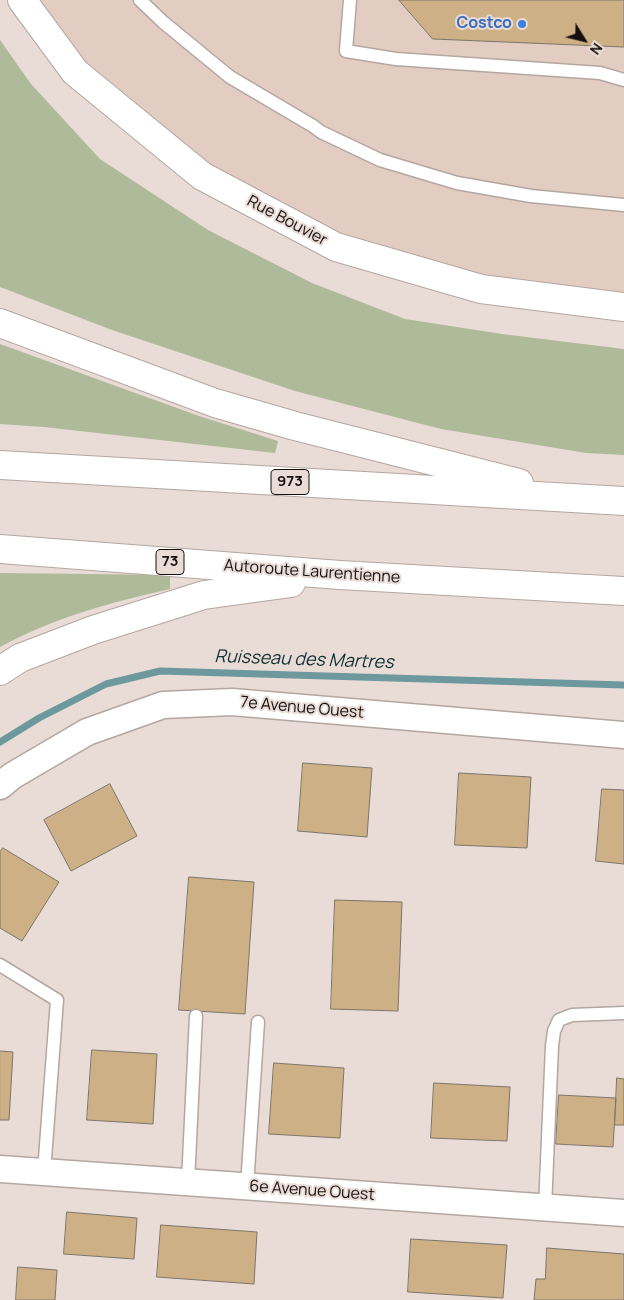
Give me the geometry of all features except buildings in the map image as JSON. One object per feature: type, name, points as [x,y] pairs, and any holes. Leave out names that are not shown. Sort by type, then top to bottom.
[{"type":"main road","name":"Rue Bouvier","points":[[22,0],[76,72],[202,176],[336,247],[481,289],[624,307]]},
{"type":"main road","points":[[0,323],[215,403],[295,426],[581,499],[624,501]]},
{"type":"main road","name":"973","points":[[0,465],[581,499]]},
{"type":"main road","name":"Autoroute Laurentienne","points":[[0,549],[340,575],[624,591]]},
{"type":"main road","points":[[0,670],[20,658],[93,630],[204,595],[340,575]]},
{"type":"street","name":"7e Avenue Ouest","points":[[0,786],[12,776],[87,732],[163,705],[232,702],[624,735]]},
{"type":"street","name":"6e Avenue Ouest","points":[[0,1169],[624,1213]]},
{"type":"lane","points":[[140,0],[163,22],[230,77],[321,132],[380,160],[457,183],[531,196],[624,205]]},
{"type":"lane","points":[[350,0],[346,51],[396,59],[600,73],[624,80]]},
{"type":"lane","points":[[0,965],[57,1000],[44,1172]]},
{"type":"lane","points":[[545,1207],[554,1031],[559,1020],[572,1015],[624,1013]]},
{"type":"lane","points":[[188,1182],[196,1016]]},
{"type":"lane","points":[[247,1186],[258,1022]]},
{"type":"shaded area","points":[[22,0],[624,0],[624,307],[336,247],[202,176],[75,72]]},
{"type":"green space","points":[[0,40],[31,84],[100,159],[208,230],[312,283],[405,319],[502,334],[624,349],[624,455],[586,453],[441,429],[295,391],[112,330],[0,287]]},
{"type":"green space","points":[[0,344],[199,416],[278,441],[275,453],[44,427],[0,424]]},
{"type":"green space","points":[[0,573],[170,575],[170,589],[126,599],[62,619],[0,647]]},
{"type":"waterway","name":"Ruisseau des Martres","points":[[0,742],[39,718],[106,684],[160,671],[624,685]]},
{"type":"place","name":"Costco","points":[[522,24]]}]
